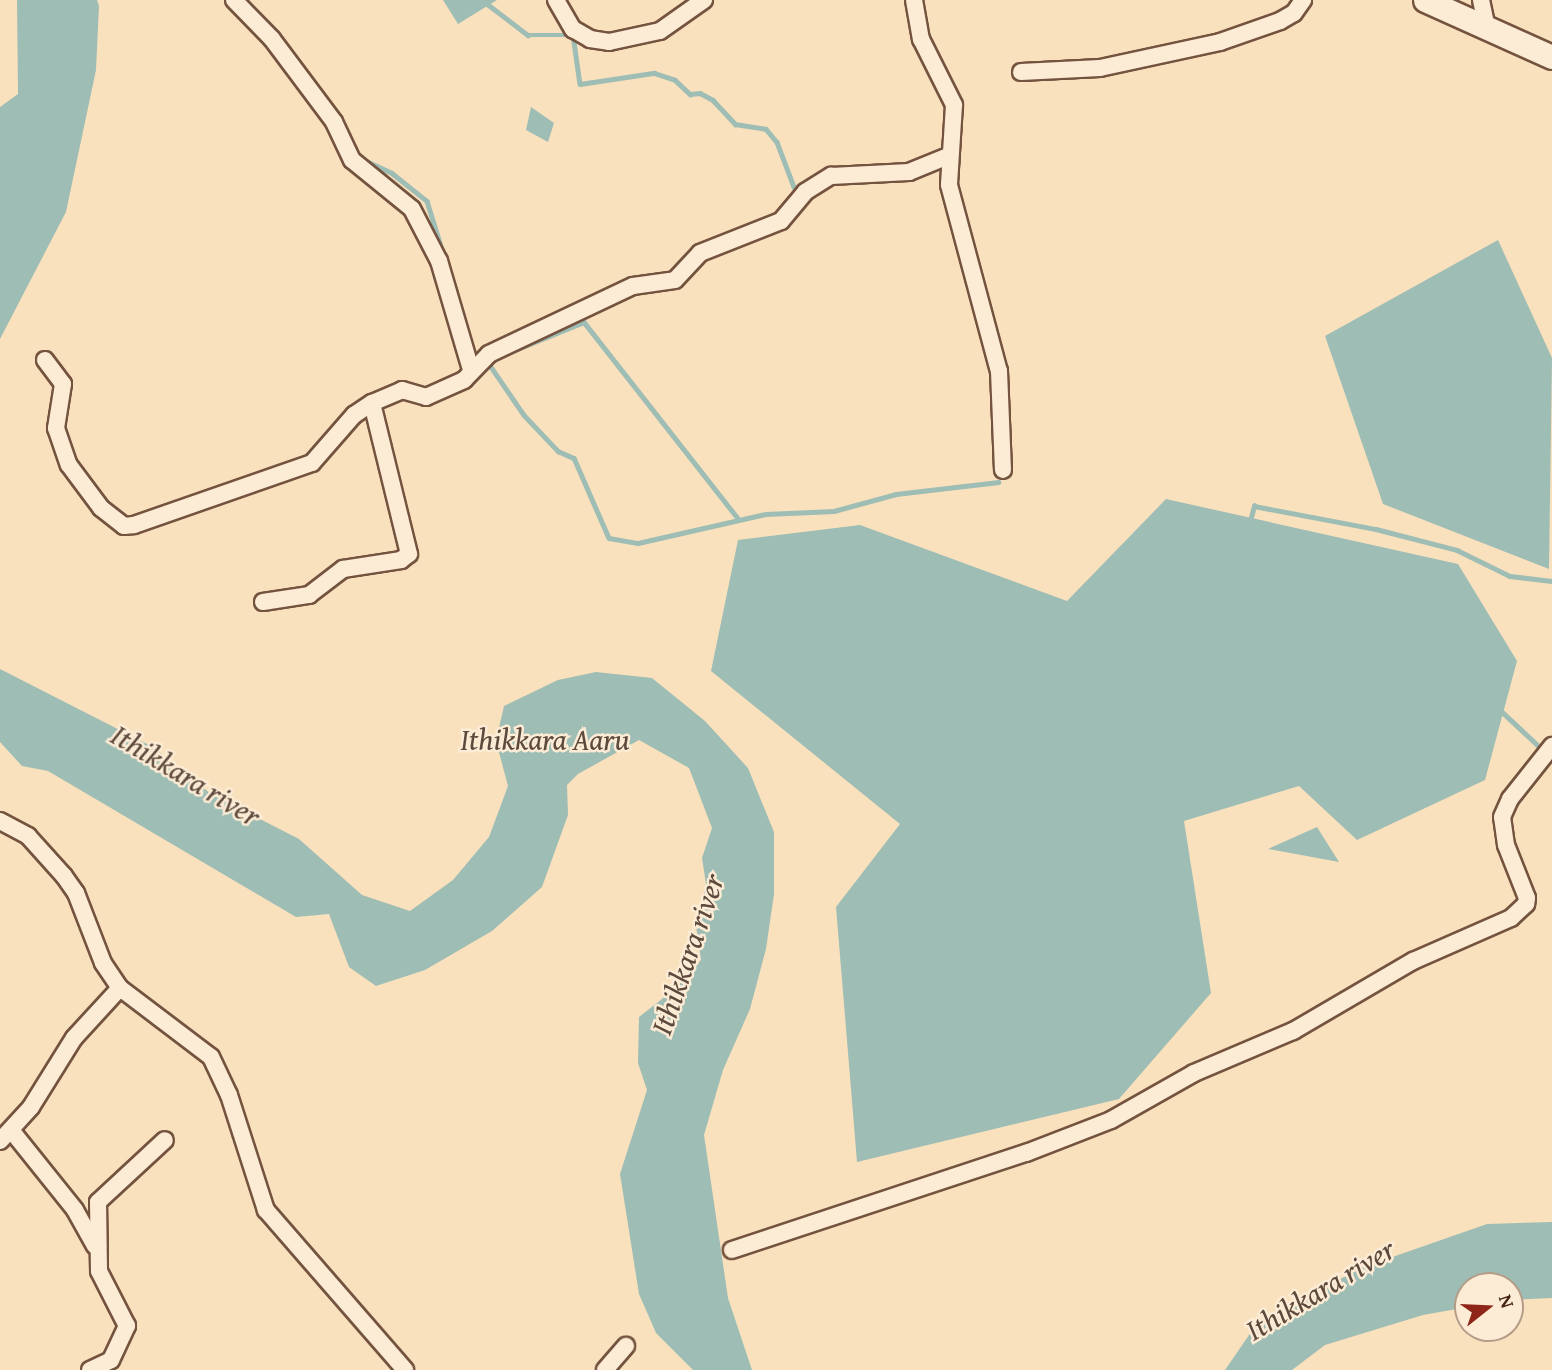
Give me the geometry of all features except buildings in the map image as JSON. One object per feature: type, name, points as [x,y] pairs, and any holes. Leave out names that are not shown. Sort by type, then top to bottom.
[{"type":"main road","points":[[1425,0],[1552,57]]},
{"type":"street","points":[[234,0],[272,38],[318,101],[352,160],[412,209],[439,261],[471,370]]},
{"type":"street","points":[[556,0],[573,29],[590,39],[609,42],[660,31],[704,0]]},
{"type":"street","points":[[914,0],[921,39],[954,105],[948,156],[949,185],[999,371],[1003,470]]},
{"type":"street","points":[[1021,72],[1100,68],[1220,43],[1280,21],[1294,13],[1303,0]]},
{"type":"street","points":[[1481,0],[1487,28]]},
{"type":"street","points":[[45,360],[63,384],[56,428],[69,465],[101,508],[124,526],[312,463],[354,415],[372,403],[402,390],[426,397],[464,380],[489,354],[633,286],[675,280],[700,253],[782,220],[805,192],[831,176],[909,172],[948,156]]},
{"type":"street","points":[[263,603],[309,595],[343,569],[401,560],[409,554],[372,403]]},
{"type":"street","points":[[732,1250],[1026,1153],[1111,1120],[1194,1073],[1293,1031],[1413,961],[1511,918],[1526,904],[1527,898],[1506,845],[1502,817],[1510,799],[1548,753]]},
{"type":"street","points":[[0,821],[28,836],[64,876],[76,893],[103,963],[120,988],[211,1057],[229,1095],[266,1210],[405,1370]]},
{"type":"street","points":[[95,1246],[75,1210],[5,1136],[31,1107],[74,1038],[120,988]]},
{"type":"street","points":[[90,1370],[111,1360],[127,1326],[99,1271],[95,1246],[98,1202],[165,1140]]},
{"type":"street","points":[[605,1370],[626,1346]]},
{"type":"water","points":[[17,0],[97,0],[96,70],[66,212],[0,339],[0,107],[18,94]]},
{"type":"water","points":[[443,0],[497,0],[458,24]]},
{"type":"water","points":[[531,107],[554,123],[548,142],[526,130]]},
{"type":"water","points":[[1498,240],[1552,358],[1549,569],[1383,504],[1325,336]]},
{"type":"water","points":[[1166,499],[1458,564],[1517,661],[1485,780],[1357,840],[1299,786],[1184,821],[1211,993],[1119,1099],[857,1162],[836,907],[900,824],[711,671],[738,540],[860,525],[1067,601]]},
{"type":"water","name":"Ithikkara Aaru","points":[[0,669],[153,747],[211,794],[299,839],[362,895],[410,911],[453,880],[489,837],[508,786],[496,741],[504,706],[558,680],[596,672],[652,678],[705,721],[748,768],[774,832],[774,894],[766,949],[750,1009],[723,1070],[704,1135],[728,1298],[752,1370],[693,1370],[656,1333],[639,1294],[620,1174],[647,1090],[638,1063],[639,1017],[676,988],[701,960],[696,926],[706,884],[702,858],[712,828],[689,768],[639,740],[578,774],[567,785],[568,815],[542,887],[492,931],[425,970],[376,986],[349,967],[329,914],[296,917],[48,771],[22,766],[0,742]]},
{"type":"water","points":[[1317,827],[1339,862],[1268,849]]},
{"type":"water","points":[[1552,1222],[1552,1298],[1524,1299],[1524,1272],[1454,1272],[1454,1309],[1423,1315],[1325,1345],[1292,1370],[1225,1370],[1258,1322],[1361,1268],[1487,1224]]},
{"type":"waterway","points":[[482,0],[528,35],[573,35],[580,84],[654,73],[675,80],[690,94],[700,93],[713,100],[735,124],[766,129],[777,142],[794,187]]},
{"type":"waterway","points":[[302,67],[324,96]]},
{"type":"waterway","points":[[360,158],[392,173],[427,201],[444,256]]},
{"type":"waterway","points":[[515,350],[584,322],[739,520]]},
{"type":"waterway","points":[[487,361],[524,415],[558,451],[574,458],[609,538],[638,543],[766,514],[834,511],[896,494],[998,482]]},
{"type":"waterway","points":[[1250,521],[1254,506],[1376,529],[1457,550],[1510,576],[1552,581]]},
{"type":"waterway","points":[[1499,709],[1544,751]]},
{"type":"water label","name":"Ithikkara river","points":[[186,775]]},
{"type":"water label","name":"Ithikkara river","points":[[687,954]]},
{"type":"water label","name":"Ithikkara river","points":[[1320,1289]]}]
